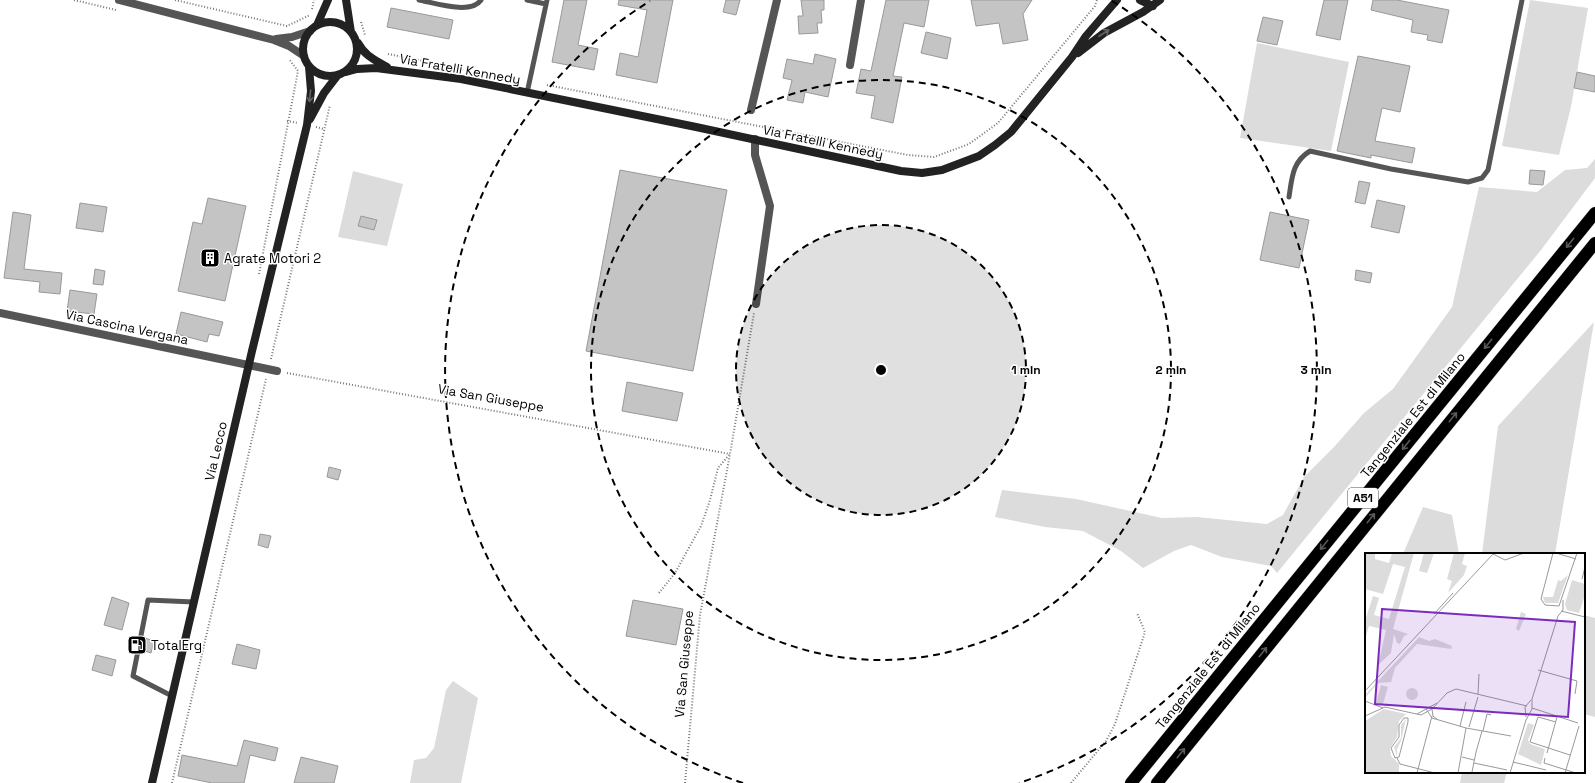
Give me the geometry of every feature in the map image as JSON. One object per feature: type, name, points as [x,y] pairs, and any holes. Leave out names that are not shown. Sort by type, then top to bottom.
[{"type":"highway","name":"Tangenziale Est di Milano","points":[[1131,783],[1595,213]]},
{"type":"highway","name":"A51","points":[[1157,783],[1595,243]]},
{"type":"street","points":[[119,0],[274,40],[289,46],[304,56]]},
{"type":"street","points":[[317,25],[328,0]]},
{"type":"street","points":[[346,0],[352,32],[358,50],[356,59],[346,72]]},
{"type":"street","points":[[751,110],[777,0]]},
{"type":"street","points":[[850,65],[861,0]]},
{"type":"street","name":"Via Fratelli Kennedy","points":[[346,72],[366,68],[389,69],[457,79],[901,171],[922,173],[942,170],[979,156],[995,146],[1010,132],[1072,57],[1086,36],[1117,0]]},
{"type":"street","points":[[1140,0],[1153,6]]},
{"type":"street","name":"Via Fratelli Kennedy","points":[[1072,57],[1104,33],[1153,6],[1160,0]]},
{"type":"street","points":[[274,40],[292,37],[310,31],[317,25],[327,22],[336,23],[346,27],[352,32]]},
{"type":"street","points":[[304,56],[304,44],[310,31]]},
{"type":"street","name":"Via Fratelli Kennedy","points":[[356,41],[367,55],[389,69]]},
{"type":"street","name":"Via Lecco","points":[[152,783],[248,365],[307,126],[311,91],[309,67],[304,56]]},
{"type":"street","points":[[309,67],[314,72],[322,75],[330,77],[337,76]]},
{"type":"street","name":"Via Lecco","points":[[307,126],[324,93],[337,76],[346,72]]},
{"type":"street","points":[[755,140],[755,155],[770,206],[756,304]]},
{"type":"street","name":"Via Cascina Vergana","points":[[0,313],[248,365]]},
{"type":"street","points":[[248,365],[277,371]]},
{"type":"lane","points":[[419,0],[466,8],[479,4],[481,0]]},
{"type":"lane","points":[[527,0],[547,2]]},
{"type":"lane","points":[[1289,197],[1293,174],[1297,162],[1310,150],[1391,169],[1441,178],[1468,182],[1482,178],[1488,170],[1522,0]]},
{"type":"lane","name":"Via Fratelli Kennedy","points":[[527,93],[547,2]]},
{"type":"lane","points":[[172,696],[133,676],[148,600],[194,602]]},
{"type":"path","points":[[175,0],[287,26],[311,14],[314,0]]},
{"type":"path","points":[[529,82],[908,155],[934,157],[969,144],[998,123],[1095,6],[1097,0]]},
{"type":"path","points":[[361,22],[365,36]]},
{"type":"path","points":[[383,52],[451,66]]},
{"type":"path","points":[[259,276],[298,71],[288,58]]},
{"type":"path","points":[[172,783],[331,103]]},
{"type":"path","name":"Via San Giuseppe","points":[[685,783],[700,615],[756,304]]},
{"type":"path","name":"Via San Giuseppe","points":[[277,371],[730,454]]},
{"type":"path","points":[[659,593],[675,574],[698,532],[710,500],[718,468],[730,454]]},
{"type":"path","points":[[1071,783],[1106,741],[1115,724],[1145,632],[1137,613]]},
{"type":"shaded area","points":[[1530,0],[1588,8],[1571,107],[1559,155],[1502,146]]},
{"type":"shaded area","points":[[1257,43],[1349,62],[1331,151],[1240,138]]},
{"type":"shaded area","points":[[1595,159],[1595,178],[1541,250],[1277,573],[1271,566],[1222,557],[1191,545],[1174,551],[1143,568],[1121,551],[1083,531],[1045,527],[995,517],[1002,490],[1076,499],[1162,518],[1197,517],[1267,524],[1283,515],[1304,477],[1334,447],[1364,413],[1393,389],[1452,307],[1479,187],[1537,192],[1565,170],[1587,168]]},
{"type":"shaded area","points":[[353,171],[403,184],[387,246],[338,237]]},
{"type":"shaded area","points":[[1594,322],[1555,553],[1482,553],[1498,426]]},
{"type":"shaded area","points":[[1423,507],[1452,515],[1459,553],[1403,553]]},
{"type":"shaded area","points":[[1585,615],[1595,618],[1595,717],[1585,714]]},
{"type":"shaded area","points":[[453,681],[478,698],[461,783],[410,783],[414,760],[426,758],[434,748],[446,690]]},
{"type":"shaded area","points":[[1462,773],[1507,773],[1504,783],[1460,783]]},
{"type":"building","points":[[564,0],[587,0],[578,45],[598,49],[594,70],[552,62]]},
{"type":"building","points":[[619,0],[673,0],[657,83],[616,75],[620,53],[638,57],[647,10],[618,5]]},
{"type":"building","points":[[726,0],[740,0],[736,15],[723,12]]},
{"type":"building","points":[[801,0],[824,0],[824,10],[821,10],[822,23],[817,23],[818,33],[799,34],[798,16],[803,16]]},
{"type":"building","points":[[886,0],[929,0],[924,27],[904,23],[893,76],[902,77],[893,123],[871,118],[875,96],[856,93],[861,69],[871,71]]},
{"type":"building","points":[[971,0],[1032,0],[1023,14],[1028,40],[1003,44],[999,23],[976,26]]},
{"type":"building","points":[[1324,0],[1348,0],[1340,40],[1316,35]]},
{"type":"building","points":[[1373,0],[1397,0],[1449,10],[1442,43],[1427,40],[1428,35],[1411,32],[1413,20],[1371,10]]},
{"type":"building","points":[[391,8],[453,20],[449,39],[387,27]]},
{"type":"building","points":[[1263,17],[1283,21],[1277,45],[1257,41]]},
{"type":"building","points":[[926,32],[951,38],[947,59],[921,53]]},
{"type":"building","points":[[815,54],[836,59],[828,97],[805,92],[803,103],[787,100],[792,80],[783,78],[787,59],[813,64]]},
{"type":"building","points":[[1358,56],[1410,66],[1400,112],[1382,108],[1375,141],[1415,148],[1412,163],[1371,155],[1371,158],[1337,151]]},
{"type":"building","points":[[1577,72],[1595,76],[1595,92],[1574,88]]},
{"type":"building","points":[[620,170],[727,190],[693,371],[586,351]]},
{"type":"building","points":[[1530,170],[1545,171],[1543,185],[1529,184]]},
{"type":"building","points":[[1359,181],[1370,183],[1365,204],[1355,202]]},
{"type":"building","name":"Agrate Motori 2","points":[[208,198],[246,206],[225,301],[178,291],[193,222],[202,224]]},
{"type":"building","points":[[1377,200],[1405,206],[1399,233],[1371,227]]},
{"type":"building","points":[[80,203],[107,207],[103,232],[76,228]]},
{"type":"building","points":[[13,212],[31,215],[24,269],[62,273],[60,294],[39,292],[40,282],[4,278]]},
{"type":"building","points":[[1270,212],[1309,220],[1299,268],[1260,260]]},
{"type":"building","points":[[361,216],[377,220],[374,230],[358,226]]},
{"type":"building","points":[[95,269],[105,271],[103,285],[93,284]]},
{"type":"building","points":[[1356,270],[1372,273],[1370,283],[1355,280]]},
{"type":"building","points":[[70,290],[97,294],[94,314],[67,311]]},
{"type":"building","points":[[181,312],[223,322],[219,336],[209,334],[207,342],[176,334]]},
{"type":"building","points":[[627,382],[683,393],[677,421],[622,411]]},
{"type":"building","points":[[329,467],[341,470],[338,480],[327,477]]},
{"type":"building","points":[[260,534],[271,536],[268,548],[258,545]]},
{"type":"building","points":[[112,597],[129,603],[122,630],[104,625]]},
{"type":"building","points":[[633,600],[683,609],[676,645],[626,636]]},
{"type":"building","points":[[145,638],[154,641],[151,653],[142,650]]},
{"type":"building","points":[[237,644],[260,650],[256,669],[232,664]]},
{"type":"building","points":[[96,655],[116,660],[112,676],[92,670]]},
{"type":"building","points":[[244,740],[278,748],[275,761],[250,755],[244,783],[212,783],[178,776],[182,755],[237,766]]},
{"type":"building","points":[[301,757],[338,766],[334,783],[294,783]]},
{"type":"place","name":"Agrate Motori 2","points":[[210,258]]},
{"type":"place","name":"TotalErg","points":[[137,645]]}]
